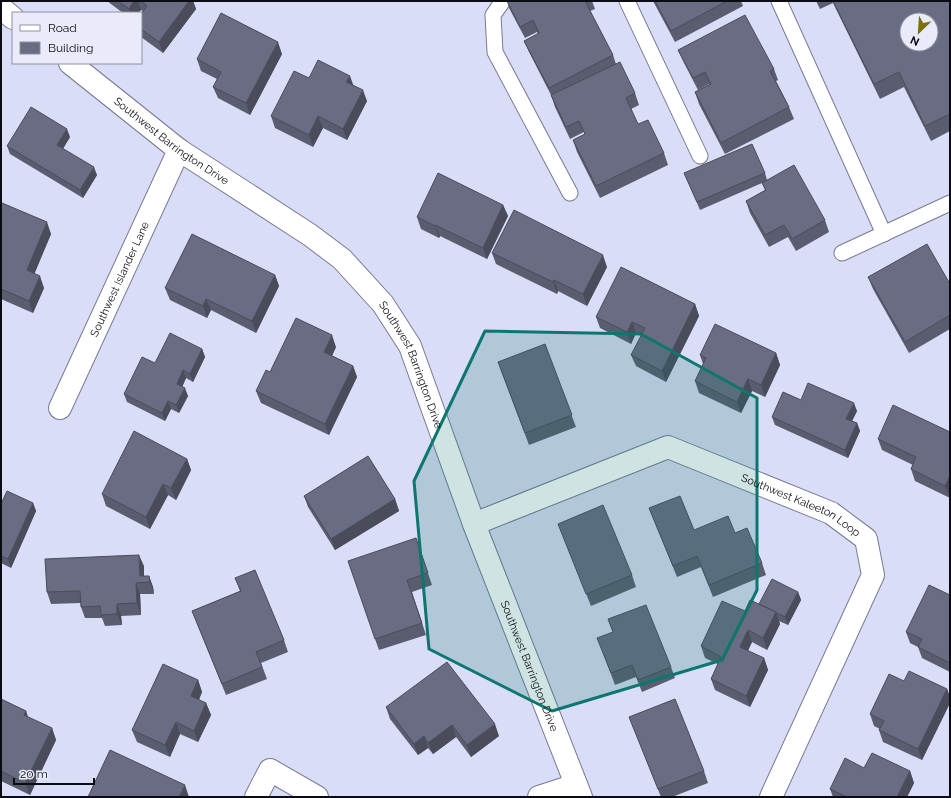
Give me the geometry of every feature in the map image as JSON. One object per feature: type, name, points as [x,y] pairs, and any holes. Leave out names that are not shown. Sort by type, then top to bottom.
[{"type":"street","points":[[1,8],[12,17]]},
{"type":"street","name":"Southwest Barrington Drive","points":[[71,64],[179,150],[310,235],[342,259],[383,304],[410,346],[474,524],[578,791]]},
{"type":"street","name":"Southwest Islander Lane","points":[[60,408],[179,150]]},
{"type":"street","name":"Southwest Kaleeton Loop","points":[[474,524],[668,446],[831,513],[866,539],[873,576],[771,797]]},
{"type":"street","points":[[256,797],[270,770],[317,797]]},
{"type":"street","points":[[540,797],[578,791]]},
{"type":"lane","points":[[503,1],[493,15],[495,52],[570,193]]},
{"type":"lane","points":[[627,1],[700,156]]},
{"type":"lane","points":[[779,1],[884,234]]},
{"type":"lane","points":[[842,253],[950,203]]},
{"type":"highlighted area","points":[[485,331],[641,334],[757,398],[757,590],[722,660],[552,711],[429,649],[414,481]]},
{"type":"building","points":[[118,1],[134,1],[129,9]]},
{"type":"building","points":[[141,1],[189,1],[159,42],[142,30],[142,13],[147,6]]},
{"type":"building","points":[[507,1],[585,1],[613,55],[549,88],[524,41],[539,33],[533,20],[520,27]]},
{"type":"building","points":[[655,1],[727,1],[671,31]]},
{"type":"building","points":[[833,1],[950,1],[950,114],[925,126],[899,72],[874,84]]},
{"type":"building","points":[[221,13],[278,42],[246,103],[213,87],[221,72],[197,59]]},
{"type":"building","points":[[745,15],[774,69],[770,71],[789,107],[721,143],[695,92],[711,84],[705,72],[693,78],[678,50]]},
{"type":"building","points":[[318,60],[350,76],[346,82],[363,90],[343,129],[318,116],[309,135],[271,116],[294,71],[309,78]]},
{"type":"building","points":[[620,62],[635,93],[626,98],[638,124],[648,120],[664,153],[596,186],[573,140],[585,134],[579,121],[566,127],[551,95]]},
{"type":"building","points":[[31,107],[67,129],[57,145],[94,167],[80,190],[7,146]]},
{"type":"building","points":[[752,144],[765,173],[697,202],[684,173]]},
{"type":"building","points":[[794,165],[825,220],[792,239],[784,225],[765,235],[746,201],[766,190],[762,183]]},
{"type":"building","points":[[438,173],[503,205],[483,248],[417,217]]},
{"type":"building","points":[[2,203],[47,222],[27,270],[40,276],[29,301],[1,289]]},
{"type":"building","points":[[514,210],[603,255],[583,294],[554,280],[553,282],[492,253]]},
{"type":"building","points":[[192,234],[275,275],[252,321],[206,299],[203,306],[165,288]]},
{"type":"building","points":[[927,244],[950,284],[950,315],[905,342],[868,277]]},
{"type":"building","points":[[621,267],[695,304],[662,371],[631,355],[645,328],[632,322],[627,332],[596,317]]},
{"type":"building","points":[[296,318],[332,335],[324,352],[353,366],[325,424],[256,391],[266,370],[270,372]]},
{"type":"building","points":[[715,324],[776,353],[761,385],[748,379],[737,402],[695,381],[706,358],[700,355]]},
{"type":"building","points":[[170,333],[202,349],[190,374],[183,370],[177,384],[185,388],[176,405],[168,401],[162,413],[124,394],[142,357],[155,363]]},
{"type":"building","points":[[545,344],[572,415],[525,433],[498,362]]},
{"type":"building","points":[[808,383],[854,403],[846,419],[857,423],[845,450],[772,417],[783,392],[801,400]]},
{"type":"building","points":[[893,405],[950,432],[950,476],[945,486],[911,469],[916,457],[878,439]]},
{"type":"building","points":[[134,431],[187,459],[171,488],[163,484],[146,517],[102,494]]},
{"type":"building","points":[[368,456],[395,499],[331,539],[304,496]]},
{"type":"building","points":[[7,491],[33,503],[8,559],[1,556],[1,504]]},
{"type":"building","points":[[680,496],[694,530],[728,516],[735,533],[747,528],[762,563],[709,585],[697,556],[673,566],[649,508]]},
{"type":"building","points":[[603,505],[632,575],[586,594],[558,524]]},
{"type":"building","points":[[416,538],[428,573],[407,580],[422,623],[375,639],[348,561]]},
{"type":"building","points":[[139,555],[140,576],[149,576],[150,582],[136,583],[137,603],[117,604],[117,614],[101,615],[100,606],[81,607],[80,591],[47,592],[45,559]]},
{"type":"building","points":[[255,570],[284,640],[256,652],[262,667],[222,684],[192,611],[241,591],[235,578]]},
{"type":"building","points":[[772,579],[798,592],[785,617],[759,604]]},
{"type":"building","points":[[929,585],[950,595],[950,663],[918,647],[922,639],[906,632]]},
{"type":"building","points":[[750,600],[776,612],[763,638],[748,630],[740,647],[764,658],[746,696],[711,679],[721,657],[701,646],[722,601],[745,611]]},
{"type":"building","points":[[646,605],[671,667],[638,680],[632,665],[611,673],[597,638],[613,632],[608,619]]},
{"type":"building","points":[[447,662],[495,724],[467,745],[452,725],[428,743],[424,736],[414,744],[386,707]]},
{"type":"building","points":[[163,664],[198,680],[191,696],[206,703],[194,731],[176,722],[165,745],[132,730]]},
{"type":"building","points":[[909,671],[947,689],[918,749],[879,730],[884,721],[870,714],[889,674],[904,681]]},
{"type":"building","points":[[1,699],[26,711],[24,715],[52,728],[25,783],[1,771]]},
{"type":"building","points":[[675,699],[704,771],[658,789],[629,717]]},
{"type":"building","points":[[110,750],[185,785],[179,797],[88,797]]},
{"type":"building","points":[[872,753],[910,771],[897,797],[847,797],[830,789],[845,758],[864,768]]}]
